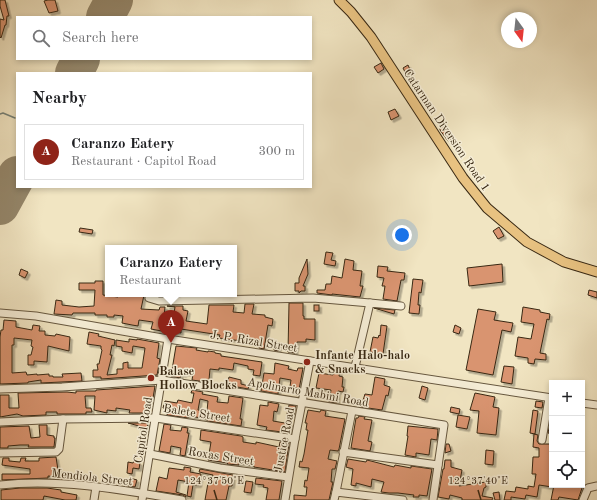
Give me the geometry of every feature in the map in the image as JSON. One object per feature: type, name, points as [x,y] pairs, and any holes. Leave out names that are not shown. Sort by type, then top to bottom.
[{"type":"main road","name":"Catarman Diversion Road 1","points":[[339,0],[351,12],[371,37],[462,178],[486,208],[527,242],[564,262],[597,272]]},
{"type":"street","points":[[149,298],[159,301],[313,298],[400,306]]},
{"type":"street","points":[[355,367],[370,303]]},
{"type":"street","name":"J. P. Rizal Street","points":[[0,313],[36,316],[168,339],[549,398]]},
{"type":"street","name":"Capitol Road","points":[[143,497],[168,339]]},
{"type":"street","name":"Justice Road","points":[[285,500],[294,439],[310,361]]},
{"type":"street","name":"Apolinario Mabini Road","points":[[0,389],[62,387],[162,380],[302,401],[352,411],[444,425],[438,465]]},
{"type":"street","points":[[542,440],[549,403]]},
{"type":"street","points":[[585,403],[597,405]]},
{"type":"street","points":[[334,500],[352,411]]},
{"type":"street","name":"Balete Street","points":[[0,422],[63,419],[156,418],[294,439]]},
{"type":"street","points":[[0,453],[56,452],[59,449],[63,419]]},
{"type":"street","points":[[343,452],[438,465],[433,500]]},
{"type":"street","name":"Roxas Street","points":[[150,454],[220,468],[288,477]]},
{"type":"street","name":"Mendiola Street","points":[[0,485],[51,483],[96,488],[143,497],[182,500]]},
{"type":"street","points":[[583,500],[588,488],[597,486]]},
{"type":"street","points":[[94,500],[96,488]]},
{"type":"street","points":[[336,492],[403,500]]},
{"type":"building","points":[[0,0],[5,0],[9,16],[7,16],[6,25],[1,38],[0,19],[4,20]]},
{"type":"building","points":[[55,0],[58,11],[49,13],[44,1]]},
{"type":"building","points":[[381,63],[384,69],[378,73],[374,67]]},
{"type":"building","points":[[408,65],[411,72],[406,74],[403,68]]},
{"type":"building","points":[[395,109],[399,116],[391,120],[388,112]]},
{"type":"building","points":[[444,126],[452,138],[448,141],[440,130],[440,128]]},
{"type":"building","points":[[499,227],[504,236],[498,239],[493,231]]},
{"type":"building","points":[[80,228],[93,230],[92,234],[79,232]]},
{"type":"building","points":[[326,252],[333,253],[331,260],[336,261],[335,266],[324,264]]},
{"type":"building","points":[[307,259],[308,274],[303,286],[305,286],[305,291],[301,291],[299,293],[299,291],[295,291],[295,283],[299,283],[299,278]]},
{"type":"building","points":[[345,259],[354,261],[353,270],[362,271],[360,286],[363,286],[360,297],[317,293],[317,290],[325,290],[326,284],[331,284],[332,276],[342,278]]},
{"type":"building","points":[[502,264],[503,282],[469,286],[467,268]]},
{"type":"building","points":[[378,266],[388,267],[387,271],[405,273],[404,280],[401,280],[397,301],[383,299],[385,286],[382,286],[384,278],[377,277]]},
{"type":"building","points":[[21,269],[28,272],[25,278],[19,275]]},
{"type":"building","points":[[413,279],[423,280],[421,293],[419,292],[419,314],[409,313]]},
{"type":"building","points":[[95,281],[103,281],[103,295],[105,295],[105,297],[144,297],[141,309],[159,310],[160,307],[165,307],[164,317],[173,319],[175,307],[167,306],[183,306],[183,310],[188,311],[186,321],[207,324],[209,305],[234,305],[233,312],[244,313],[245,304],[254,304],[252,314],[265,315],[265,317],[273,319],[272,326],[268,325],[264,349],[259,348],[260,342],[249,340],[249,342],[219,338],[220,335],[181,329],[181,333],[172,333],[151,329],[153,322],[139,320],[138,326],[122,323],[123,316],[114,315],[114,317],[107,317],[107,315],[95,315],[95,313],[73,313],[72,315],[54,314],[56,300],[62,301],[62,305],[79,307],[94,306],[95,290],[79,290],[79,283],[95,283]]},
{"type":"building","points":[[589,290],[597,292],[597,298],[588,295]]},
{"type":"building","points":[[289,303],[303,303],[304,319],[315,319],[315,340],[306,339],[306,342],[297,342],[295,353],[288,352]]},
{"type":"building","points":[[314,305],[319,305],[319,311],[314,311]]},
{"type":"building","points":[[523,307],[540,310],[540,312],[550,314],[549,320],[547,319],[540,353],[546,354],[546,360],[535,359],[534,364],[528,363],[528,358],[515,356],[518,337],[531,339],[534,324],[521,322]]},
{"type":"building","points":[[374,308],[395,310],[394,314]]},
{"type":"building","points":[[478,309],[496,312],[494,320],[513,323],[511,332],[502,330],[493,375],[466,370]]},
{"type":"building","points":[[4,320],[16,321],[16,327],[32,330],[33,325],[40,326],[39,331],[45,331],[45,335],[55,336],[56,334],[70,337],[69,351],[48,346],[47,362],[34,361],[34,365],[28,365],[28,355],[31,355],[33,347],[31,346],[32,340],[14,338],[14,345],[12,345],[12,373],[26,372],[27,375],[49,374],[49,376],[53,377],[63,377],[62,374],[81,373],[82,381],[41,383],[41,380],[28,383],[0,384],[0,337],[1,330],[3,330]]},
{"type":"building","points":[[381,325],[387,326],[383,354],[370,352],[373,337],[378,338],[379,335],[380,336]]},
{"type":"building","points":[[455,325],[461,328],[459,334],[453,332]]},
{"type":"building","points":[[89,332],[115,340],[114,346],[112,345],[110,355],[112,355],[107,375],[117,374],[117,369],[123,369],[123,363],[128,362],[128,368],[142,368],[145,348],[133,346],[132,353],[122,351],[122,347],[116,346],[116,340],[129,342],[129,339],[137,339],[159,343],[157,358],[160,359],[157,375],[101,379],[101,377],[93,377],[93,370],[98,370],[97,364],[99,364],[102,350],[101,346],[87,344]]},
{"type":"building","points":[[275,342],[280,343],[278,351],[274,350]]},
{"type":"building","points":[[176,346],[197,348],[196,350],[215,352],[221,354],[221,356],[262,362],[260,376],[253,375],[254,370],[248,369],[248,366],[234,363],[233,370],[219,368],[219,370],[210,369],[209,380],[206,380],[206,382],[192,380],[193,374],[184,373],[184,375],[181,374],[180,378],[171,376]]},
{"type":"building","points":[[275,363],[289,366],[288,369],[297,371],[298,368],[303,368],[298,395],[296,395],[297,388],[290,386],[291,380],[280,378],[278,394],[261,391],[264,373],[274,374]]},
{"type":"building","points":[[504,366],[514,367],[512,384],[501,382]]},
{"type":"building","points":[[334,371],[340,371],[339,376],[343,377],[342,387],[344,387],[343,392],[338,391],[337,403],[329,402],[331,390],[316,388],[319,373],[333,375]]},
{"type":"building","points":[[229,377],[241,380],[241,384],[249,386],[248,389],[227,385]]},
{"type":"building","points":[[375,377],[385,379],[384,385],[390,387],[382,410],[361,407],[365,394],[372,395]]},
{"type":"building","points":[[155,386],[153,398],[150,397],[149,406],[147,406],[145,413],[129,413],[130,410],[116,408],[116,411],[107,410],[107,413],[94,410],[95,396],[85,396],[86,408],[91,408],[92,412],[86,412],[86,414],[57,414],[57,412],[46,412],[46,415],[23,416],[17,414],[0,417],[0,395],[9,395],[9,408],[19,408],[18,393],[76,393],[76,391],[96,391]]},
{"type":"building","points":[[422,386],[428,388],[425,400],[419,398]]},
{"type":"building","points":[[192,390],[203,392],[202,394],[218,397],[217,402],[228,403],[229,396],[243,398],[240,419],[242,419],[241,426],[207,421],[208,419],[189,416],[188,418],[167,415],[168,409],[163,408],[165,401],[177,403],[178,400],[192,403],[194,393],[191,393]],"holes":[[[200,399],[208,401],[207,411],[198,410]]]},
{"type":"building","points":[[475,393],[495,397],[493,407],[499,408],[496,435],[477,433],[479,411],[470,410]]},
{"type":"building","points":[[536,401],[543,402],[542,408],[535,407]]},
{"type":"building","points":[[268,402],[279,404],[277,412],[274,411],[273,421],[291,424],[290,433],[266,430],[267,427],[257,425],[260,405],[268,406]]},
{"type":"building","points":[[289,405],[296,406],[294,415],[287,414]]},
{"type":"building","points":[[451,407],[460,409],[459,414],[450,412]]},
{"type":"building","points":[[308,410],[320,412],[321,410],[326,411],[325,416],[345,419],[339,449],[338,451],[330,450],[328,459],[337,461],[335,469],[332,469],[331,482],[333,482],[329,500],[294,500],[294,495],[306,496],[307,487],[304,487],[305,480],[307,481],[309,468],[299,467],[300,461],[302,462],[304,454],[308,430],[306,430],[307,423],[305,423]]},
{"type":"building","points":[[533,410],[538,411],[535,434],[530,433]]},
{"type":"building","points":[[458,415],[470,417],[467,429],[456,427]]},
{"type":"building","points":[[359,416],[365,417],[364,419],[372,420],[368,441],[372,442],[370,451],[351,448],[356,418]]},
{"type":"building","points":[[128,423],[148,423],[147,430],[139,429],[139,426]]},
{"type":"building","points":[[164,424],[171,425],[170,430],[181,431],[182,427],[188,428],[187,433],[189,433],[185,456],[180,455],[181,448],[171,446],[170,453],[159,451]]},
{"type":"building","points":[[39,425],[47,425],[47,435],[54,436],[55,438],[54,447],[28,447],[29,445],[20,445],[0,448],[0,427],[29,426],[31,438],[40,437]]},
{"type":"building","points":[[408,426],[438,429],[437,440],[431,439],[429,455],[416,453],[416,457],[405,455]]},
{"type":"building","points":[[201,430],[241,436],[243,437],[243,442],[256,444],[256,442],[279,447],[280,442],[289,443],[285,472],[239,463],[239,465],[227,464],[228,463],[208,460],[211,442],[200,440]]},
{"type":"building","points":[[534,434],[538,435],[537,441],[539,444],[549,444],[549,487],[539,485],[537,497],[526,495],[525,499],[511,497],[511,500],[504,500],[506,491],[515,492],[516,487],[528,489],[528,486],[534,487],[536,474],[532,474],[533,457],[539,457],[539,448],[533,447]]},
{"type":"building","points":[[446,444],[449,444],[451,451],[445,453]]},
{"type":"building","points":[[486,450],[494,451],[493,465],[485,464]]},
{"type":"building","points":[[56,457],[58,470],[60,470],[59,477],[48,476],[48,478],[2,480],[2,474],[30,474],[30,469],[2,465],[3,458],[9,458],[9,461],[20,462],[21,458],[26,458],[25,461],[39,461],[39,458]]},
{"type":"building","points":[[348,459],[366,462],[367,460],[394,467],[395,465],[411,468],[411,466],[432,469],[427,496],[419,495],[419,497],[413,497],[414,495],[381,492],[384,482],[372,479],[371,487],[356,483],[356,486],[351,485],[353,469],[346,467]]},
{"type":"building","points":[[445,460],[451,460],[451,467],[462,470],[459,486],[486,482],[486,487],[484,488],[482,496],[493,498],[492,500],[462,500],[462,498],[450,495],[449,499],[438,497]]},
{"type":"building","points":[[134,461],[140,463],[139,469],[133,468],[132,474],[127,473],[128,462],[133,463]]},
{"type":"building","points":[[184,467],[191,468],[190,472],[201,474],[199,485],[193,485],[191,497],[187,496],[189,482],[178,480],[176,492],[186,495],[186,497],[183,495],[156,491],[159,477],[167,479],[169,468],[184,470]]},
{"type":"building","points":[[200,469],[233,475],[232,486],[229,486],[226,500],[205,500],[208,483],[212,483],[213,475],[199,472]]},
{"type":"building","points":[[130,478],[137,480],[135,487],[128,486]]},
{"type":"building","points":[[256,478],[282,481],[279,500],[266,500],[268,488],[263,487],[264,485],[255,484]]},
{"type":"building","points":[[246,481],[253,482],[251,493],[244,492]]},
{"type":"building","points":[[47,488],[61,490],[61,492],[77,495],[76,500],[65,500],[44,496],[43,500],[1,500],[1,490]]},
{"type":"building","points":[[553,488],[582,488],[578,500],[559,497],[558,500],[551,500]]},
{"type":"building","points":[[499,492],[500,500],[495,500],[493,493]]},
{"type":"waterway","points":[[0,114],[3,113],[15,118]]},
{"type":"runway","points":[[106,16],[114,0]]},
{"type":"runway","points":[[74,72],[80,60]]},
{"type":"runway","points":[[0,206],[16,177]]},
{"type":"place","name":"Caranzo Eatery","points":[[171,343]]},
{"type":"place","name":"Infante Halo-halo & Snacks","points":[[307,362]]},
{"type":"place","name":"Balase Hollow Blocks","points":[[151,378]]}]
